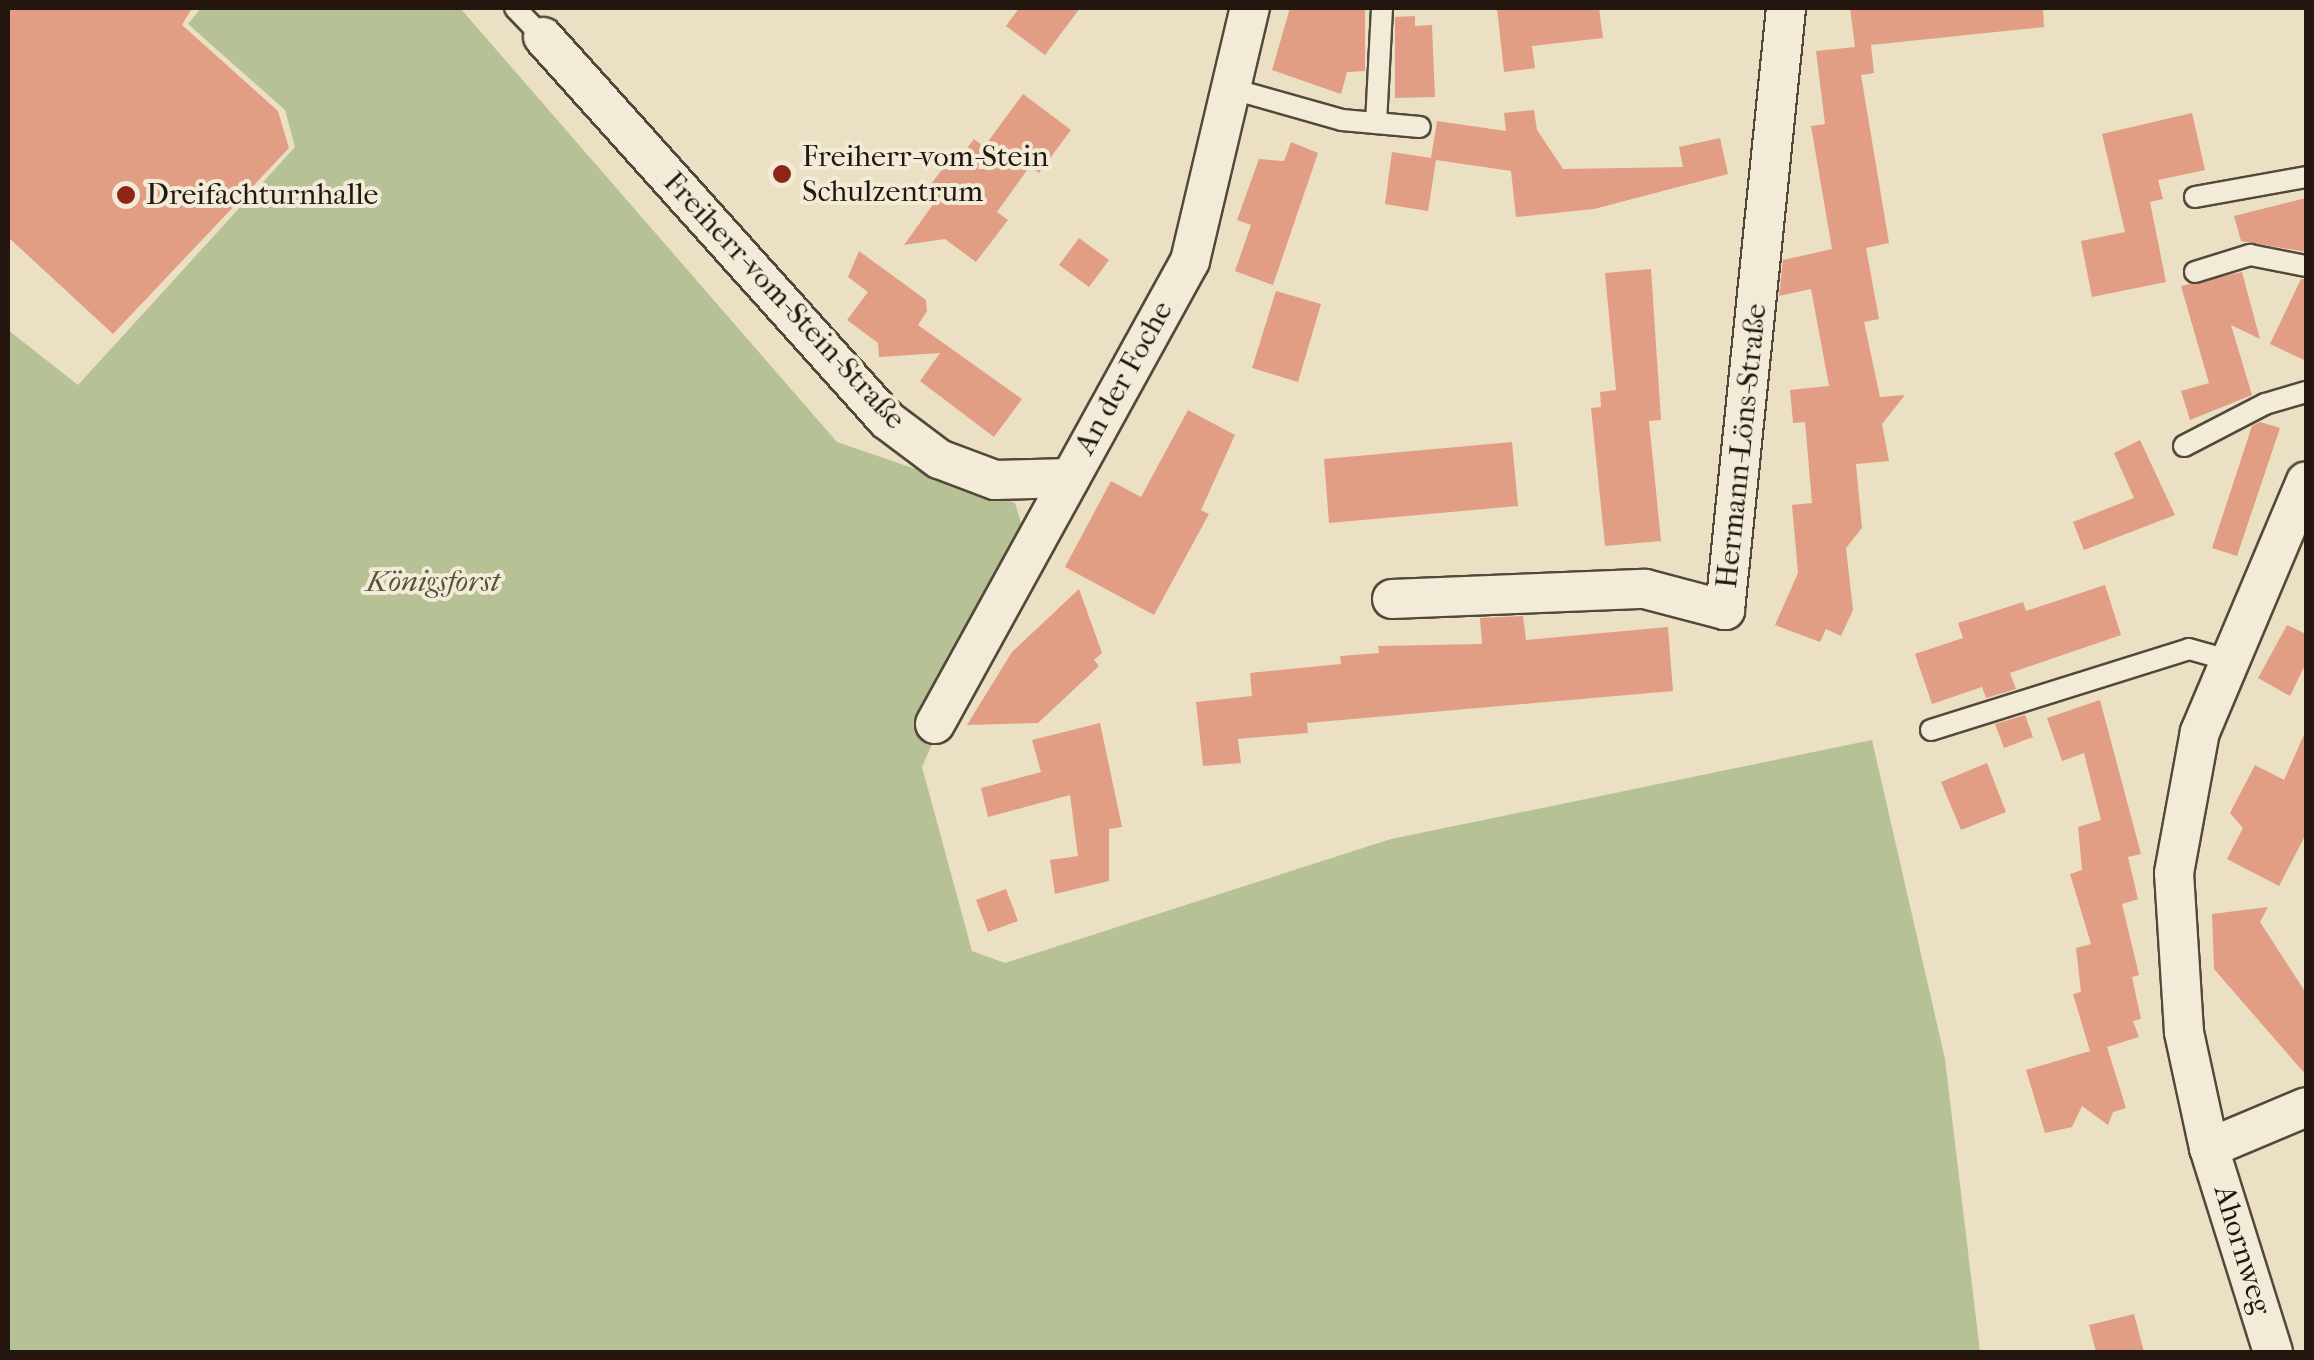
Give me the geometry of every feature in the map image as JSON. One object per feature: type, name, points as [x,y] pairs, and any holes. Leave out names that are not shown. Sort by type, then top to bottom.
[{"type":"street","name":"An der Foche","points":[[934,724],[1190,261],[1250,8]]},
{"type":"street","name":"Hermann-Löns-Straße","points":[[1392,599],[1645,590],[1725,610],[1786,8]]},
{"type":"street","name":"Freiherr-vom-Stein-Straße","points":[[543,38],[887,420],[939,460],[995,480],[1070,478]]},
{"type":"street","name":"Ahornweg","points":[[2273,1352],[2210,1148],[2184,1032],[2174,873],[2200,732],[2306,481]]},
{"type":"street","points":[[2210,1148],[2306,1107]]},
{"type":"lane","points":[[515,8],[543,38]]},
{"type":"lane","points":[[1376,123],[1382,9]]},
{"type":"lane","points":[[1229,88],[1376,123],[1420,127]]},
{"type":"lane","points":[[2194,197],[2306,177]]},
{"type":"lane","points":[[2195,272],[2250,255],[2306,266]]},
{"type":"lane","points":[[2184,446],[2265,404],[2306,392]]},
{"type":"lane","points":[[1931,730],[2189,648],[2228,660]]},
{"type":"green space","name":"Königsforst","points":[[201,8],[460,8],[837,442],[1015,503],[1024,533],[922,767],[972,951],[1005,963],[1391,839],[1872,740],[1945,1059],[1980,1352],[8,1352],[8,330],[78,385],[295,147],[285,110],[188,24]]},
{"type":"building","name":"Dreifachturnhalle","points":[[8,8],[192,8],[182,25],[278,111],[289,148],[113,334],[8,237]]},
{"type":"building","points":[[1019,8],[1080,8],[1045,55],[1006,26]]},
{"type":"building","points":[[1290,8],[1365,8],[1365,71],[1347,72],[1341,94],[1272,70]]},
{"type":"building","points":[[1497,8],[1599,8],[1603,38],[1532,46],[1535,68],[1504,72]]},
{"type":"building","points":[[1850,8],[2043,8],[2044,27],[1871,45],[1874,73],[1861,75],[1889,243],[1866,248],[1879,319],[1864,322],[1880,397],[1905,395],[1882,424],[1889,461],[1856,464],[1862,528],[1846,548],[1853,610],[1841,636],[1826,629],[1820,642],[1775,625],[1798,573],[1792,505],[1812,503],[1805,422],[1793,423],[1790,390],[1829,386],[1811,289],[1779,296],[1783,260],[1832,249],[1811,126],[1825,124],[1816,51],[1855,47]]},
{"type":"building","points":[[1415,16],[1415,26],[1432,25],[1435,97],[1395,98],[1395,17]]},
{"type":"building","points":[[1023,94],[1071,130],[1039,173],[1030,166],[997,212],[1008,220],[976,262],[945,239],[904,245],[937,199],[926,191],[949,160],[955,164],[974,139],[984,147]]},
{"type":"building","points":[[1534,110],[1537,130],[1563,169],[1683,167],[1679,147],[1720,138],[1728,174],[1594,209],[1516,217],[1511,171],[1436,160],[1428,211],[1385,204],[1392,152],[1431,158],[1437,121],[1506,131],[1504,113]]},
{"type":"building","points":[[2192,113],[2205,170],[2158,180],[2163,199],[2150,202],[2166,282],[2092,297],[2081,241],[2125,232],[2102,134]]},
{"type":"building","points":[[1291,142],[1318,153],[1273,285],[1235,271],[1251,225],[1237,220],[1259,159],[1284,161]]},
{"type":"building","points":[[2306,198],[2306,252],[2241,241],[2234,216]]},
{"type":"building","points":[[1079,238],[1109,260],[1089,287],[1059,265]]},
{"type":"building","points":[[859,251],[926,300],[927,311],[918,325],[1022,399],[994,437],[920,381],[940,353],[879,357],[878,343],[847,320],[868,292],[848,277]]},
{"type":"building","points":[[1651,269],[1661,420],[1649,421],[1661,541],[1605,546],[1591,408],[1601,407],[1600,392],[1616,390],[1605,273]]},
{"type":"building","points":[[2242,272],[2260,339],[2231,325],[2252,395],[2190,420],[2181,391],[2209,383],[2181,286]]},
{"type":"building","points":[[2301,279],[2306,279],[2306,361],[2270,344]]},
{"type":"building","points":[[1276,291],[1321,304],[1298,382],[1252,368]]},
{"type":"building","points":[[1188,410],[1235,435],[1201,510],[1209,514],[1154,615],[1065,567],[1111,481],[1141,497]]},
{"type":"building","points":[[2260,422],[2280,428],[2237,556],[2212,548],[2252,426]]},
{"type":"building","points":[[2140,440],[2175,515],[2084,550],[2073,522],[2134,498],[2114,453]]},
{"type":"building","points":[[1512,442],[1518,506],[1329,523],[1324,459]]},
{"type":"building","points":[[2105,585],[2121,635],[2010,673],[2016,689],[1986,698],[1982,687],[1932,704],[1915,654],[1963,638],[1958,623],[2023,602],[2026,611]]},
{"type":"building","points":[[1079,589],[1102,653],[1094,660],[1099,666],[1038,723],[967,725],[1012,652]]},
{"type":"building","points":[[1523,616],[1526,640],[1668,627],[1673,691],[1307,723],[1308,733],[1238,739],[1241,763],[1203,766],[1196,702],[1252,696],[1250,673],[1341,664],[1340,656],[1379,653],[1378,646],[1482,644],[1480,618]]},
{"type":"building","points":[[2287,625],[2306,634],[2306,663],[2290,696],[2258,678]]},
{"type":"building","points":[[2100,700],[2141,854],[2128,857],[2138,899],[2122,904],[2139,975],[2132,977],[2141,1019],[2133,1021],[2139,1037],[2107,1047],[2126,1108],[2113,1112],[2108,1125],[2082,1106],[2072,1127],[2045,1133],[2026,1070],[2090,1051],[2073,994],[2081,992],[2076,948],[2091,944],[2070,874],[2082,870],[2078,827],[2101,820],[2084,753],[2062,761],[2047,718]]},
{"type":"building","points":[[2025,715],[2033,737],[2004,748],[1995,724]]},
{"type":"building","points":[[1100,723],[1122,827],[1109,829],[1109,881],[1055,894],[1050,860],[1078,856],[1070,795],[988,817],[981,788],[1041,772],[1032,740]]},
{"type":"building","points":[[2306,730],[2306,834],[2279,886],[2227,859],[2243,828],[2230,813],[2255,765],[2284,780]]},
{"type":"building","points":[[1987,763],[2006,812],[1961,830],[1941,782]]},
{"type":"building","points":[[1006,889],[1018,921],[988,932],[976,900]]},
{"type":"building","points":[[2268,907],[2260,922],[2306,993],[2306,1075],[2214,969],[2212,914]]},
{"type":"building","points":[[2134,1314],[2144,1352],[2096,1352],[2089,1325]]},
{"type":"place","name":"Freiherr-vom-Stein Schulzentrum","points":[[782,174]]},
{"type":"place","name":"Dreifachturnhalle","points":[[126,195]]}]
